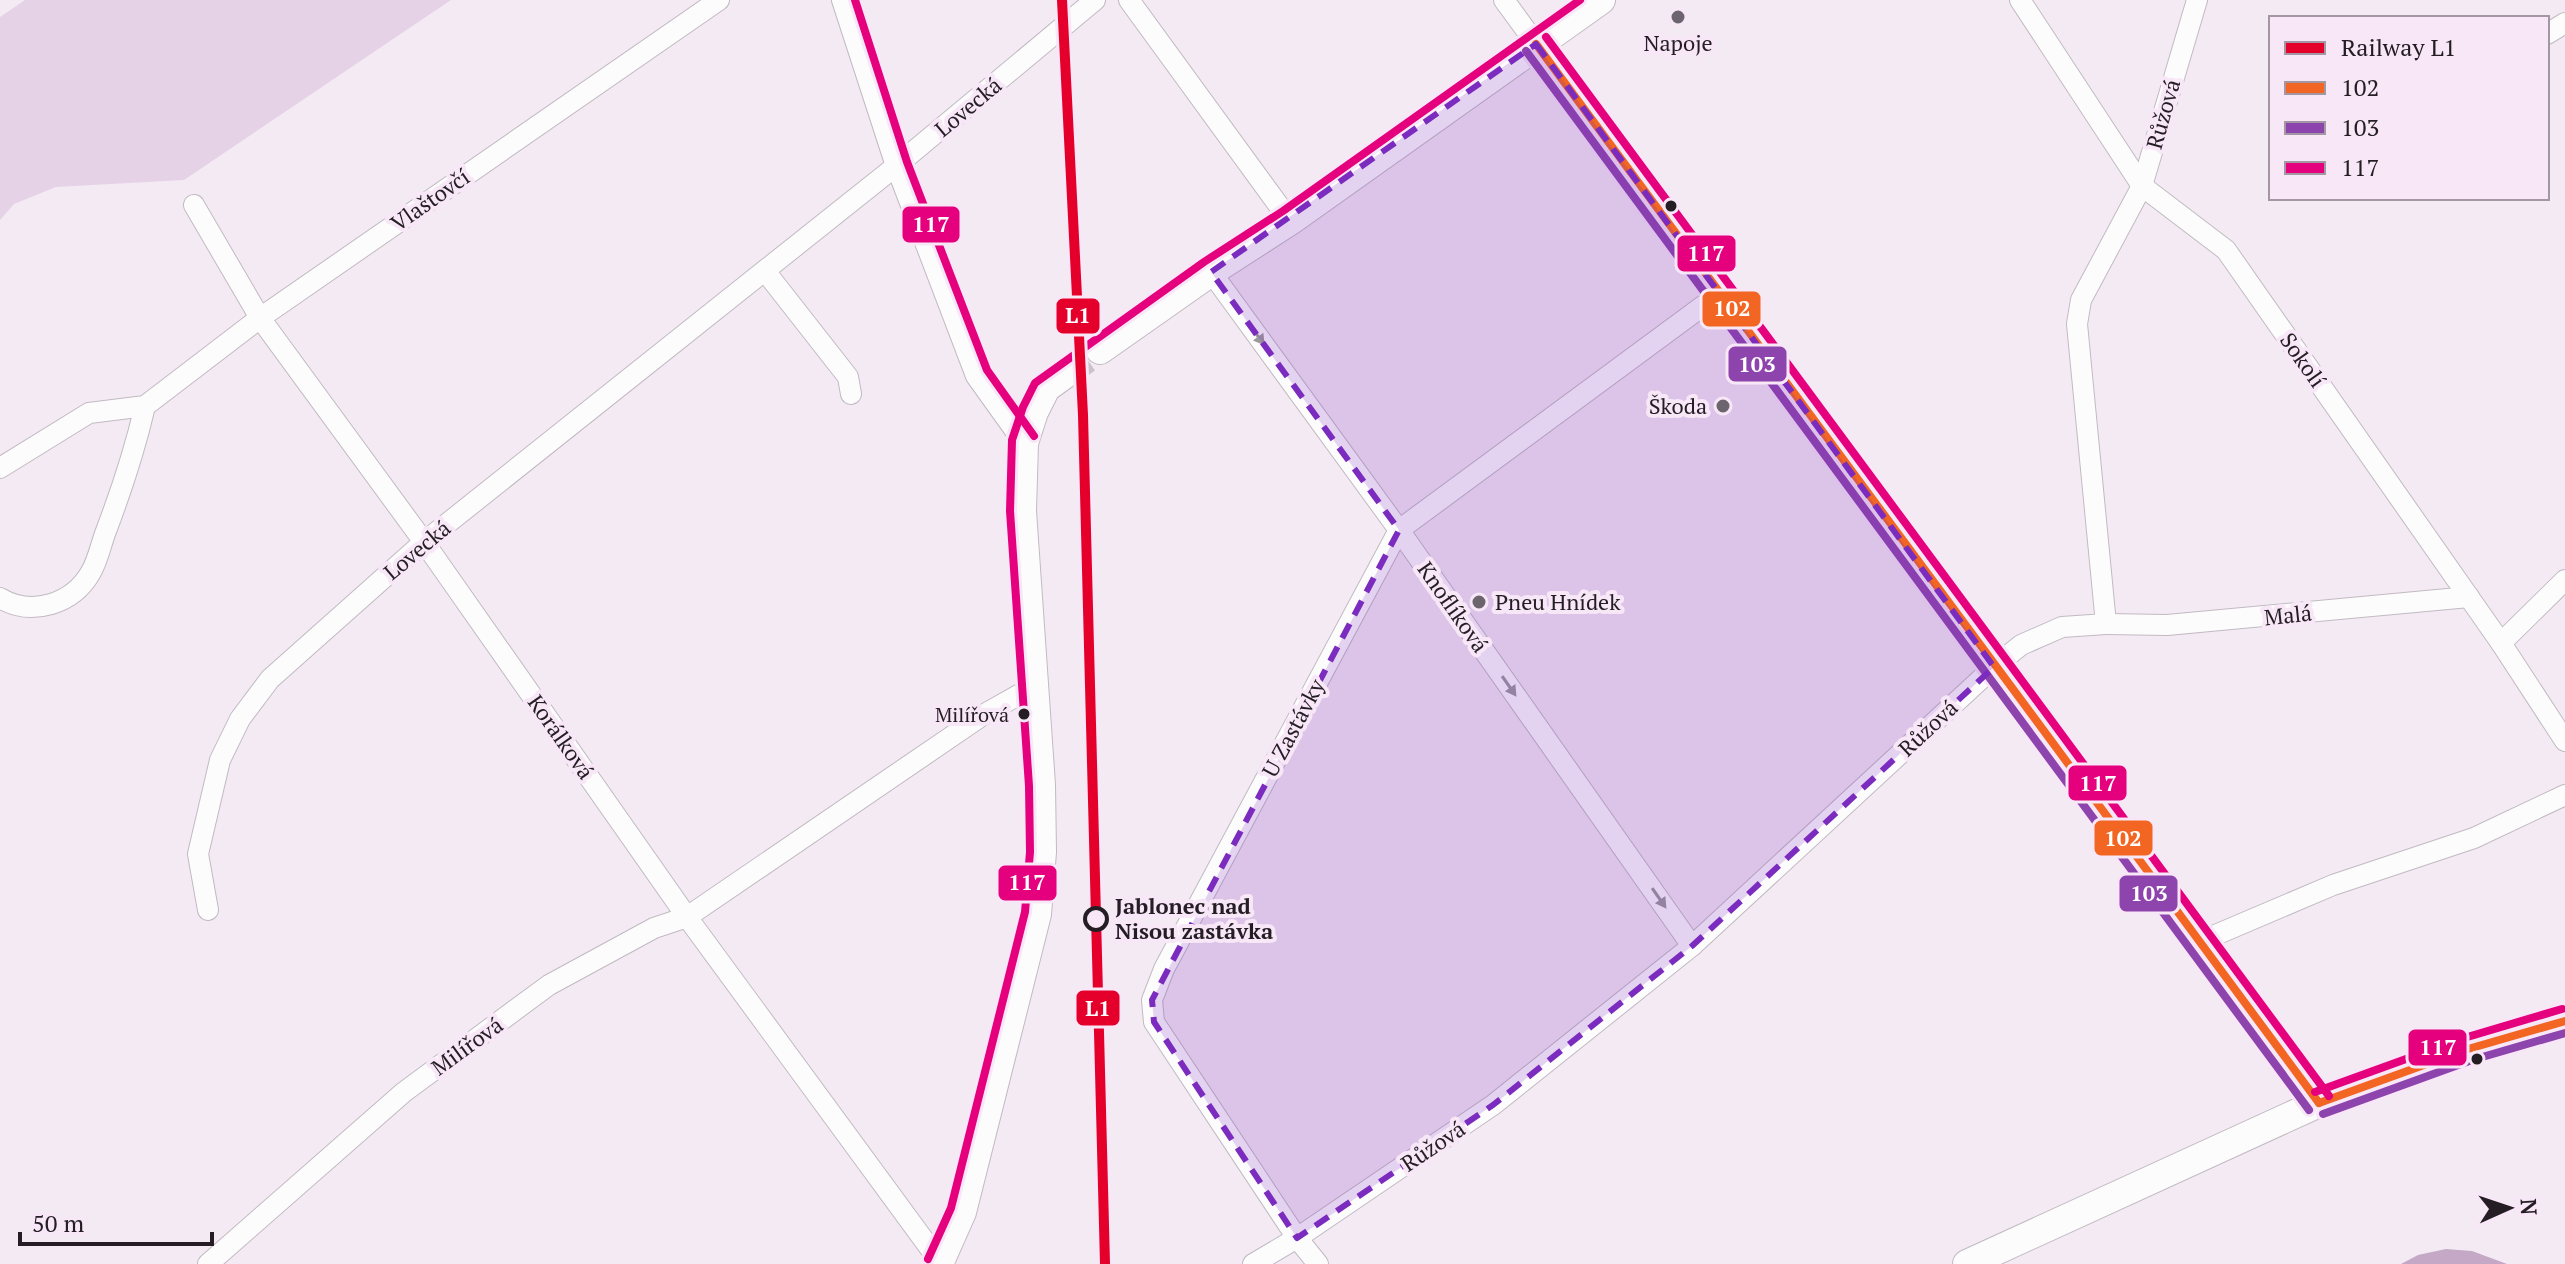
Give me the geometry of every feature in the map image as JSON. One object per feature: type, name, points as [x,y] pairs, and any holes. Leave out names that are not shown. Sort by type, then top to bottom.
[{"type":"street","name":"Vlaštovčí","points":[[145,406],[260,318],[719,0]]},
{"type":"street","points":[[842,0],[896,166],[976,376],[1024,443]]},
{"type":"street","name":"Lovecká","points":[[208,910],[198,854],[220,760],[240,719],[270,679],[424,542],[896,166],[1095,0]]},
{"type":"street","points":[[1129,0],[1290,221]]},
{"type":"street","points":[[1504,0],[2319,1103]]},
{"type":"street","points":[[1100,350],[1290,221],[1601,0]]},
{"type":"street","name":"Sokolí","points":[[2020,0],[2142,186],[2226,250],[2501,643],[2565,741]]},
{"type":"street","name":"Růžová","points":[[1253,1264],[1297,1238],[1493,1105],[1692,946],[2021,645],[2062,627],[2106,624],[2077,324],[2081,300],[2142,186],[2197,0]]},
{"type":"street","name":"Korálková","points":[[194,205],[260,318],[424,542],[687,917],[940,1263]]},
{"type":"street","points":[[765,271],[848,377],[851,394]]},
{"type":"street","name":"Knoflíková","points":[[1211,272],[1399,530],[1692,946]]},
{"type":"street","name":"U Zastávky","points":[[1318,1264],[1297,1238],[1154,1022],[1152,1000],[1164,969],[1399,530],[1719,294]]},
{"type":"street","points":[[940,1263],[962,1212],[1037,914],[1042,852],[1036,685],[1022,511],[1024,443],[1046,388],[1064,375]]},
{"type":"street","points":[[0,468],[89,413],[145,406],[132,462],[90,574],[62,602],[36,608],[9,604],[0,598]]},
{"type":"street","points":[[2501,643],[2565,580]]},
{"type":"street","name":"Malá","points":[[2106,624],[2167,625],[2469,597]]},
{"type":"street","name":"Milířová","points":[[208,1264],[404,1092],[549,985],[654,928],[687,917],[970,724],[1036,685]]},
{"type":"street","points":[[2199,942],[2333,885],[2474,838],[2565,795]]},
{"type":"street","points":[[1967,1264],[2319,1103],[2468,1049],[2565,1021]]},
{"type":"highlighted area","points":[[1536,44],[1994,667],[1692,946],[1493,1105],[1297,1238],[1154,1022],[1152,1000],[1399,530],[1211,272]]},
{"type":"shaded area","points":[[25,0],[451,0],[184,180],[56,187],[14,204],[0,220],[0,17]]},
{"type":"shaded area","points":[[2446,1249],[2472,1251],[2507,1264],[2401,1264],[2418,1255]]},
{"type":"tunnel","points":[[1064,375],[1100,350]]},
{"type":"rail line","name":"L1","points":[[1062,0],[1083,415],[1105,1264]]},
{"type":"transit line","name":"117","points":[[855,0],[907,162],[987,370],[1034,436]]},
{"type":"transit line","name":"117","points":[[928,1259],[951,1208],[1025,912],[1030,852],[1029,786],[1010,511],[1012,440],[1035,383],[1580,0]]},
{"type":"transit line","name":"117","points":[[1546,37],[2329,1096]]},
{"type":"transit line","name":"102","points":[[1536,44],[2319,1103]]},
{"type":"transit line","name":"103","points":[[1526,51],[2309,1110]]},
{"type":"transit line","name":"117","points":[[2315,1092],[2464,1038],[2562,1009]]},
{"type":"transit line","name":"102","points":[[2319,1103],[2468,1049],[2565,1021]]},
{"type":"transit line","name":"103","points":[[2323,1114],[2472,1060],[2565,1033]]},
{"type":"place","name":"Napoje","points":[[1678,17]]},
{"type":"place","name":"Škoda","points":[[1723,406]]},
{"type":"place","name":"Pneu Hnídek","points":[[1479,602]]},
{"type":"place","name":"Milířová","points":[[1024,714]]},
{"type":"place","name":"Jablonec nad Nisou zastávka","points":[[1096,919]]}]
